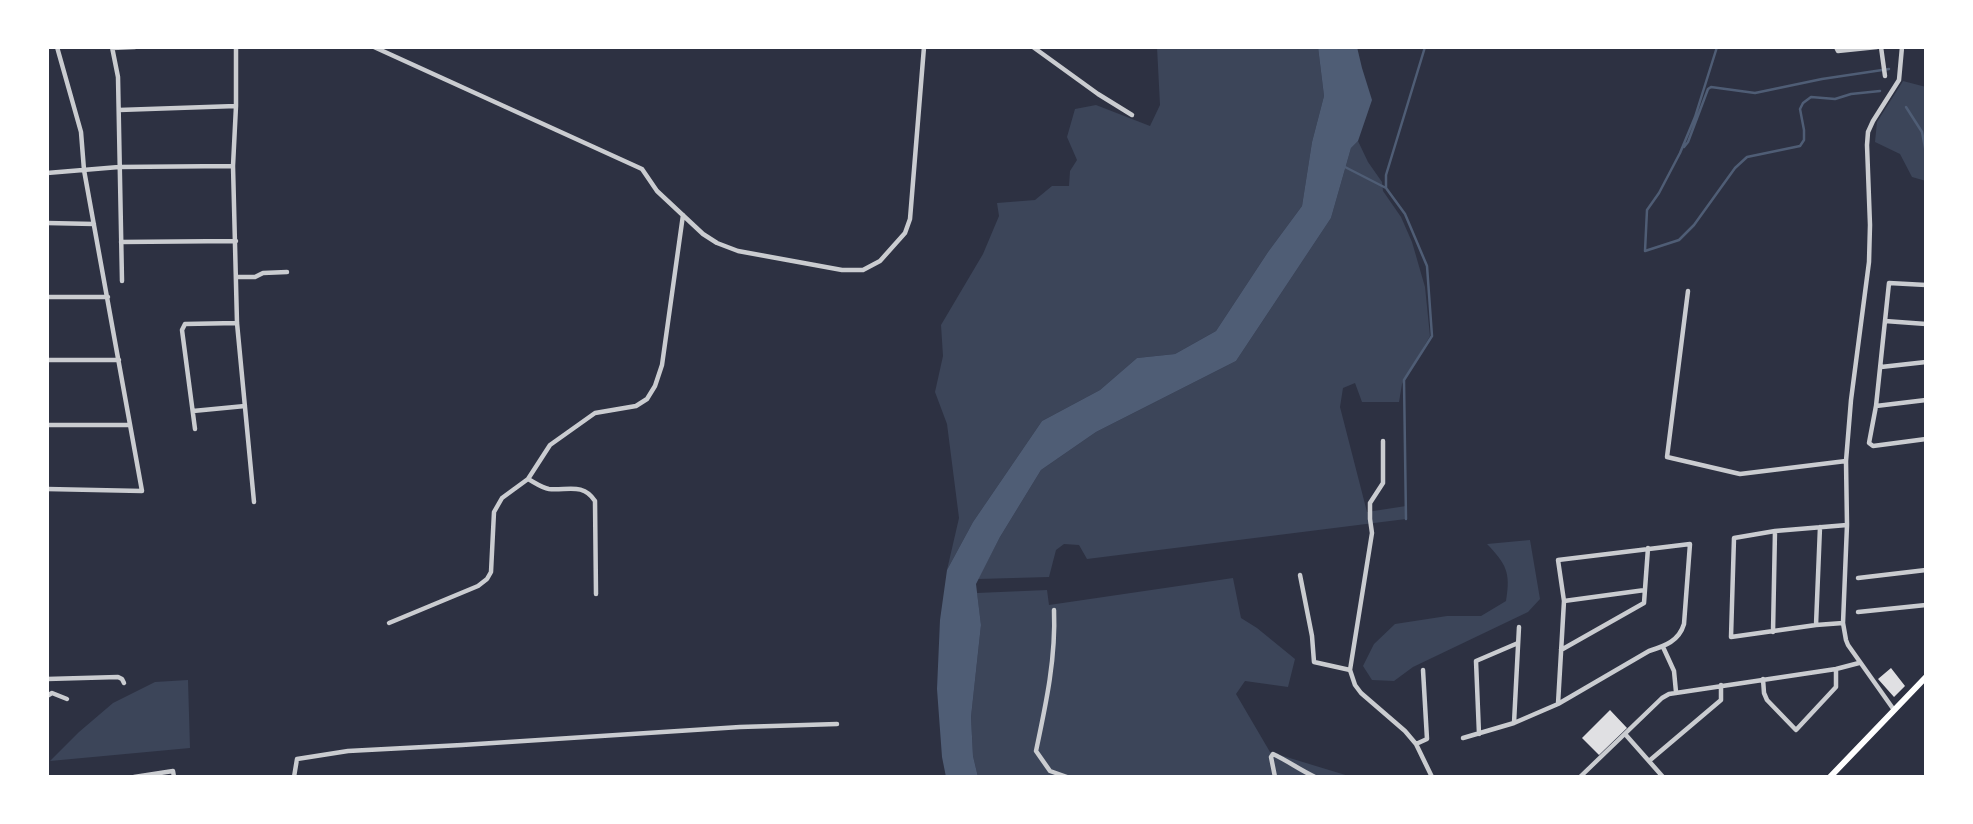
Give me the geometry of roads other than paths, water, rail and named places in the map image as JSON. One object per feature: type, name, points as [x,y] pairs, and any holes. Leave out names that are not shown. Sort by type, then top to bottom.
[{"type":"main road","points":[[1830,777],[1926,677]]},
{"type":"street","points":[[47,489],[142,491],[84,170],[81,132],[57,47]]},
{"type":"street","points":[[122,281],[118,77],[112,48],[135,47]]},
{"type":"street","points":[[236,47],[233,166],[237,323],[254,502]]},
{"type":"street","points":[[374,47],[642,169],[657,191],[703,234],[717,243],[738,251],[842,270],[863,270],[880,261],[905,233],[910,219],[924,47]]},
{"type":"street","points":[[1033,47],[1132,115]]},
{"type":"street","points":[[1836,47],[1838,51],[1879,47],[1885,76]]},
{"type":"street","points":[[1894,711],[1859,663],[1846,640],[1843,623],[1847,524],[1846,461],[1869,262],[1868,132],[1899,80],[1902,47]]},
{"type":"street","points":[[119,110],[236,106]]},
{"type":"street","points":[[47,173],[119,167],[233,166]]},
{"type":"street","points":[[389,623],[478,586],[487,579],[491,572],[494,512],[502,498],[528,478],[550,446],[595,413],[636,406],[647,399],[662,365],[684,214]]},
{"type":"street","points":[[47,223],[94,224]]},
{"type":"street","points":[[121,242],[236,241]]},
{"type":"street","points":[[236,277],[256,277],[263,272],[287,272]]},
{"type":"street","points":[[1926,285],[1889,283],[1881,367],[1869,443],[1871,445],[1926,439]]},
{"type":"street","points":[[1688,291],[1667,457],[1740,474],[1846,461]]},
{"type":"street","points":[[47,297],[108,297]]},
{"type":"street","points":[[1885,321],[1926,324]]},
{"type":"street","points":[[195,429],[182,330],[185,324],[237,323]]},
{"type":"street","points":[[47,360],[119,360]]},
{"type":"street","points":[[1881,367],[1926,362]]},
{"type":"street","points":[[1876,406],[1926,400]]},
{"type":"street","points":[[193,411],[245,406]]},
{"type":"street","points":[[47,425],[131,425]]},
{"type":"street","points":[[1383,441],[1383,483],[1370,503],[1372,533],[1350,670],[1355,685],[1361,692],[1416,744],[1432,777]]},
{"type":"street","points":[[528,478],[547,489],[581,489],[595,501],[596,594]]},
{"type":"street","points":[[1843,623],[1731,637],[1734,538],[1847,524]]},
{"type":"street","points":[[1816,625],[1820,527]]},
{"type":"street","points":[[1773,632],[1775,531]]},
{"type":"street","points":[[1463,738],[1514,723],[1558,704],[1649,651],[1663,647],[1677,638],[1684,624],[1690,544],[1558,560],[1564,601],[1558,704]]},
{"type":"street","points":[[1561,650],[1644,603],[1648,548]]},
{"type":"street","points":[[1858,578],[1926,570]]},
{"type":"street","points":[[1300,575],[1312,636],[1314,662],[1350,670]]},
{"type":"street","points":[[1564,601],[1645,590]]},
{"type":"street","points":[[1858,612],[1926,605]]},
{"type":"street","points":[[1054,610],[1055,639],[1035,751],[1050,771],[1067,777]]},
{"type":"street","points":[[1514,723],[1519,627]]},
{"type":"street","points":[[1479,734],[1476,661],[1518,643]]},
{"type":"street","points":[[1663,647],[1674,671],[1676,692]]},
{"type":"street","points":[[1580,777],[1662,698],[1676,692],[1836,669],[1859,663]]},
{"type":"street","points":[[1763,679],[1767,700],[1796,730],[1836,687],[1836,669]]},
{"type":"street","points":[[1416,744],[1427,739],[1423,670]]},
{"type":"street","points":[[47,679],[118,677],[124,683]]},
{"type":"street","points":[[1650,761],[1721,700],[1721,685]]},
{"type":"street","points":[[47,696],[52,693],[67,699]]},
{"type":"street","points":[[294,777],[296,760],[348,751],[740,727],[837,724]]},
{"type":"street","points":[[1625,734],[1662,777]]},
{"type":"street","points":[[1275,777],[1271,757],[1273,754],[1315,777]]},
{"type":"street","points":[[134,777],[174,774]]},
{"type":"waterway","points":[[1386,188],[1386,175],[1425,47]]},
{"type":"waterway","points":[[1717,47],[1695,117],[1680,153],[1647,210],[1645,251],[1679,240],[1694,225],[1735,168],[1747,157],[1800,146],[1804,140],[1800,109],[1811,97],[1835,99],[1851,94],[1880,91]]},
{"type":"waterway","points":[[1684,147],[1711,87],[1755,93],[1889,69]]},
{"type":"waterway","points":[[1906,107],[1922,132],[1926,153]]},
{"type":"waterway","points":[[1345,167],[1386,188],[1405,214],[1427,266],[1432,336],[1404,380],[1406,519]]}]
